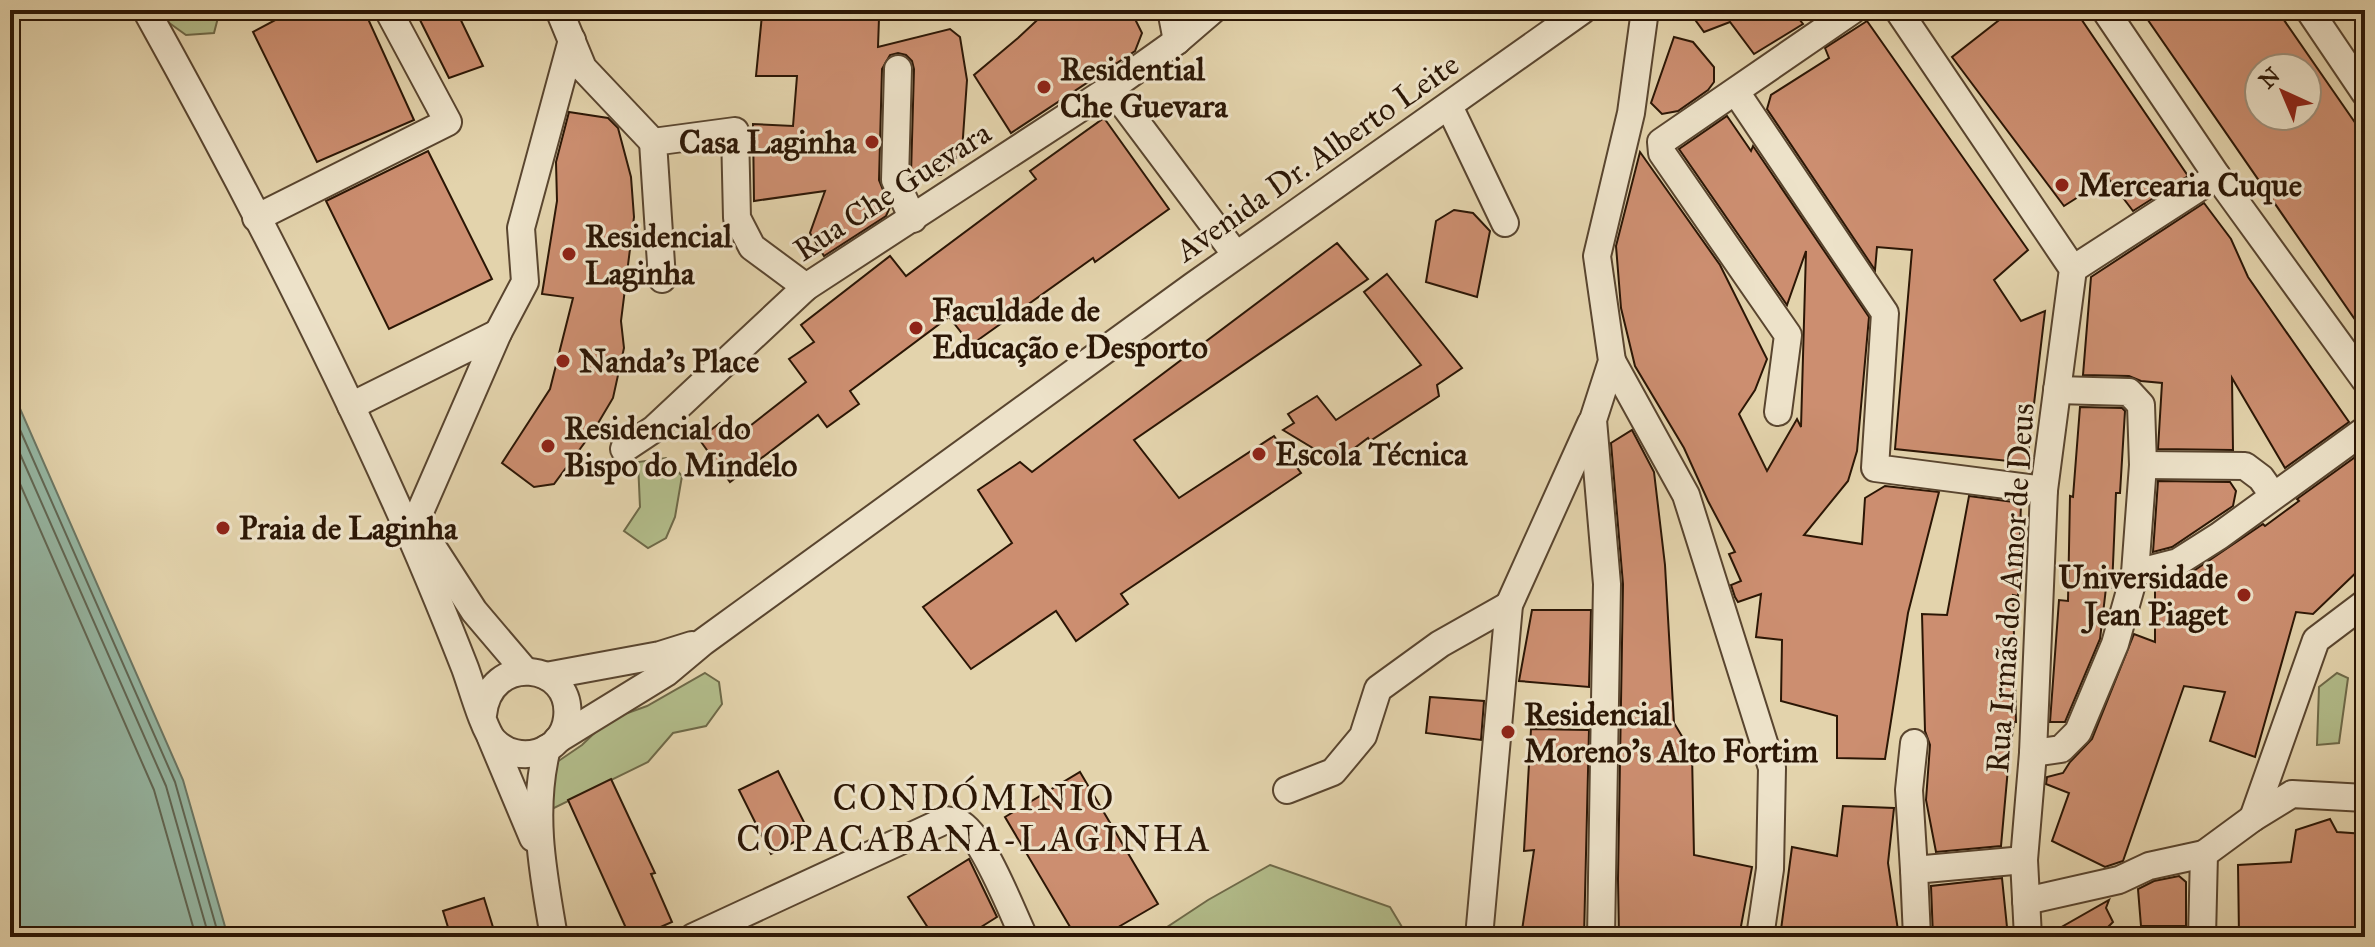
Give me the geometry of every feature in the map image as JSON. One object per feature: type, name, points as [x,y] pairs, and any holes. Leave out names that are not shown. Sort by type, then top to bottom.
[{"type":"street","points":[[146,10],[206,118],[396,502],[540,855]]},
{"type":"street","points":[[256,218],[448,122],[388,10]]},
{"type":"street","points":[[559,10],[583,68],[653,142],[662,279]]},
{"type":"street","points":[[1171,10],[1177,41]]},
{"type":"street","name":"Rua Che Guevara","points":[[624,449],[654,429],[806,287],[1111,88],[1177,41],[1213,10]]},
{"type":"street","name":"Avenida Dr. Alberto Leite","points":[[552,744],[666,673],[703,642],[1236,255],[1583,10]]},
{"type":"street","points":[[1645,10],[1631,113],[1597,256],[1612,361],[1686,495],[1772,768],[1770,869],[1760,937]]},
{"type":"street","points":[[1778,412],[1788,335],[1662,153],[1661,142],[1853,10]]},
{"type":"street","points":[[1898,10],[2073,269],[2217,176]]},
{"type":"street","points":[[2105,10],[2217,176],[2365,380]]},
{"type":"street","points":[[2309,10],[2365,93]]},
{"type":"street","points":[[416,521],[498,333],[525,282],[521,228],[572,40]]},
{"type":"street","points":[[898,69],[895,180],[913,219]]},
{"type":"street","points":[[1111,88],[1236,255]]},
{"type":"street","points":[[1736,92],[1885,313],[1875,468],[2044,490]]},
{"type":"street","points":[[1449,106],[1505,223]]},
{"type":"street","points":[[653,142],[735,131],[737,218],[752,247],[806,287]]},
{"type":"street","name":"Rua Irmãs do Amor de Deus","points":[[2028,937],[2024,860],[2033,753],[2044,490],[2073,269]]},
{"type":"street","points":[[351,406],[498,333]]},
{"type":"street","points":[[1479,937],[1509,605],[1593,420],[1612,361]]},
{"type":"street","points":[[2033,753],[2061,749],[2078,732],[2115,644],[2135,573],[2143,465],[2141,405],[2129,392],[2057,390]]},
{"type":"street","points":[[1593,420],[1607,584],[1601,937]]},
{"type":"street","points":[[2135,573],[2178,562],[2219,536],[2365,430]]},
{"type":"street","points":[[2143,465],[2245,466],[2261,478],[2273,495]]},
{"type":"street","points":[[396,502],[416,521],[474,611],[536,673],[563,694],[567,718],[552,744],[538,808],[540,855],[554,937]]},
{"type":"street","points":[[2253,818],[2316,640],[2365,603]]},
{"type":"street","points":[[1287,790],[1333,772],[1363,736],[1378,689],[1440,644],[1509,605]]},
{"type":"street","name":"Avenida Dr. Alberto Leite","points":[[536,673],[660,655],[703,642]]},
{"type":"street","points":[[536,673],[512,673],[490,689],[484,702],[487,726],[511,753],[523,755],[552,744]]},
{"type":"street","points":[[1914,743],[1909,790],[1917,937]]},
{"type":"street","points":[[2026,901],[2119,880],[2149,866],[2204,854],[2292,794],[2365,798]]},
{"type":"street","points":[[693,937],[946,820],[959,823],[968,830],[989,860],[1024,937]]},
{"type":"street","points":[[2202,937],[2204,854]]},
{"type":"street","points":[[1914,870],[2024,860]]},
{"type":"shaded area","points":[[161,10],[220,10],[214,33],[186,35],[161,17]]},
{"type":"shaded area","points":[[666,458],[682,476],[675,517],[666,538],[648,548],[624,531],[640,507],[638,462]]},
{"type":"shaded area","points":[[705,673],[719,682],[722,704],[706,726],[673,733],[648,762],[552,809],[550,786],[557,762],[582,745],[608,720],[647,706]]},
{"type":"shaded area","points":[[2337,673],[2348,678],[2339,743],[2317,745],[2319,687]]},
{"type":"shaded area","points":[[1270,865],[1390,907],[1408,937],[1152,937],[1208,900]]},
{"type":"water","points":[[10,394],[18,404],[183,780],[228,937],[10,937]]},
{"type":"building","points":[[294,10],[364,10],[414,120],[317,162],[253,32]]},
{"type":"building","points":[[415,10],[456,10],[483,66],[449,78]]},
{"type":"building","points":[[774,10],[828,10],[879,18],[878,47],[950,29],[960,37],[967,80],[962,151],[941,175],[911,175],[914,69],[906,55],[890,55],[882,69],[879,180],[890,207],[886,216],[824,256],[810,233],[825,191],[754,201],[753,124],[793,126],[797,76],[756,76],[762,15],[774,14]]},
{"type":"building","points":[[1048,10],[1118,10],[1123,18],[1135,19],[1142,33],[1135,51],[1011,133],[974,75]]},
{"type":"building","points":[[1688,10],[1792,10],[1803,24],[1754,54],[1730,22],[1704,32]]},
{"type":"building","points":[[2012,10],[2075,10],[2188,176],[2133,211],[2108,178],[2064,206],[1952,57]]},
{"type":"building","points":[[2141,10],[2277,10],[2306,52],[2243,52],[2243,132],[2323,132],[2323,76],[2365,137],[2365,334]]},
{"type":"building","points":[[1867,21],[2028,250],[1994,280],[2021,321],[2045,311],[2027,463],[1895,449],[1912,250],[1877,247],[1875,270],[1767,109],[1771,95],[1829,58],[1825,48]]},
{"type":"building","points":[[1674,37],[1693,42],[1714,67],[1714,82],[1708,90],[1678,111],[1662,114],[1651,103]]},
{"type":"building","points":[[569,112],[608,118],[618,128],[631,177],[634,217],[621,321],[624,348],[613,398],[594,430],[554,484],[534,487],[502,463],[550,389],[573,298],[542,294],[557,201],[556,162]]},
{"type":"building","points":[[1727,116],[1751,151],[1753,146],[1869,317],[1857,451],[1848,481],[1804,535],[1862,544],[1865,498],[1885,486],[1939,492],[1908,613],[1885,759],[1837,758],[1837,716],[1781,701],[1782,640],[1756,637],[1761,594],[1738,602],[1735,597],[1731,585],[1741,581],[1729,554],[1735,552],[1684,448],[1635,366],[1621,308],[1616,246],[1640,152],[1720,265],[1767,359],[1755,390],[1739,414],[1767,471],[1797,419],[1801,427],[1806,251],[1787,305],[1679,149]]},
{"type":"building","points":[[1104,118],[1169,209],[1095,262],[1093,258],[971,345],[949,317],[850,391],[859,404],[827,427],[818,415],[730,482],[699,439],[720,423],[732,440],[806,382],[789,359],[814,342],[801,325],[890,256],[906,276],[1036,179],[1030,171]]},
{"type":"building","points":[[428,151],[492,279],[389,329],[326,201]]},
{"type":"building","points":[[2204,203],[2231,239],[2248,277],[2349,422],[2285,468],[2232,378],[2233,450],[2158,449],[2162,383],[2141,381],[2129,376],[2083,375],[2091,277]]},
{"type":"building","points":[[1454,210],[1473,213],[1490,231],[1477,297],[1426,282],[1436,221]]},
{"type":"building","points":[[1337,243],[1368,279],[1134,440],[1179,498],[1274,436],[1301,473],[1121,594],[1128,604],[1076,641],[1056,611],[971,669],[923,607],[1012,543],[978,490],[1020,462],[1032,472]]},
{"type":"building","points":[[1387,274],[1462,368],[1437,385],[1439,396],[1370,441],[1368,438],[1336,462],[1283,430],[1294,423],[1288,414],[1317,396],[1336,420],[1421,365],[1364,292]]},
{"type":"building","points":[[2080,407],[2122,408],[2125,411],[2120,493],[2116,493],[2112,588],[2106,588],[2100,639],[2065,722],[2050,722],[2059,600],[2068,601],[2070,496],[2073,497]]},
{"type":"building","points":[[1632,430],[1654,472],[1665,565],[1674,723],[1692,753],[1694,855],[1752,867],[1739,937],[1619,937],[1623,584],[1611,443]]},
{"type":"building","name":"Universidade Jean Piaget","points":[[2365,450],[2365,564],[2313,614],[2296,612],[2255,757],[2210,741],[2225,692],[2184,686],[2123,861],[2105,867],[2052,841],[2069,793],[2046,784],[2047,777],[2063,773],[2092,739],[2134,634],[2155,642],[2155,584],[2186,576],[2263,524],[2265,526]]},
{"type":"building","points":[[2158,481],[2230,482],[2236,491],[2233,506],[2172,547],[2153,552]]},
{"type":"building","points":[[1969,496],[2021,503],[2018,596],[2013,595],[2016,722],[2009,757],[2001,846],[1936,852],[1926,800],[1930,745],[1925,731],[1922,614],[1947,615]]},
{"type":"building","points":[[1532,610],[1591,610],[1589,687],[1519,681]]},
{"type":"building","points":[[1430,697],[1484,701],[1481,740],[1426,733]]},
{"type":"building","points":[[1531,729],[1589,730],[1584,937],[1521,937],[1534,850],[1524,851]]},
{"type":"building","points":[[778,771],[810,834],[771,854],[739,790]]},
{"type":"building","points":[[1080,772],[1158,904],[1101,937],[1076,937],[1005,817]]},
{"type":"building","points":[[611,779],[655,873],[651,874],[672,922],[638,937],[630,937],[568,800]]},
{"type":"building","points":[[1843,806],[1894,808],[1888,863],[1899,937],[1780,937],[1792,847],[1837,856]]},
{"type":"building","points":[[2330,819],[2337,832],[2365,834],[2365,937],[2239,935],[2238,865],[2291,862],[2296,830]]},
{"type":"building","points":[[969,859],[997,917],[965,937],[934,937],[908,897]]},
{"type":"building","points":[[2179,876],[2186,882],[2186,926],[2141,926],[2138,889],[2154,881]]},
{"type":"building","points":[[2002,878],[2008,937],[1933,937],[1931,886]]},
{"type":"building","points":[[484,898],[496,937],[451,937],[443,911]]},
{"type":"building","points":[[2109,900],[2106,908],[2113,922],[2098,937],[2044,937]]},
{"type":"place","name":"Residential Che Guevara","points":[[1044,87]]},
{"type":"place","name":"Casa Laginha","points":[[872,142]]},
{"type":"place","name":"Mercearia Cuque","points":[[2062,185]]},
{"type":"place","name":"Residencial Laginha","points":[[569,254]]},
{"type":"place","name":"Faculdade de Educação e Desporto","points":[[916,328]]},
{"type":"place","name":"Nanda’s Place","points":[[563,361]]},
{"type":"place","name":"Residencial do Bispo do Mindelo","points":[[548,446]]},
{"type":"place","name":"Escola Técnica","points":[[1259,454]]},
{"type":"place","name":"Praia de Laginha","points":[[223,528]]},
{"type":"place","name":"Universidade Jean Piaget","points":[[2244,595]]},
{"type":"place","name":"Residencial Moreno's Alto Fortim","points":[[1508,732]]},
{"type":"district","name":"CONDÓMINIO COPACABANA-LAGINHA","points":[[974,818]]}]
